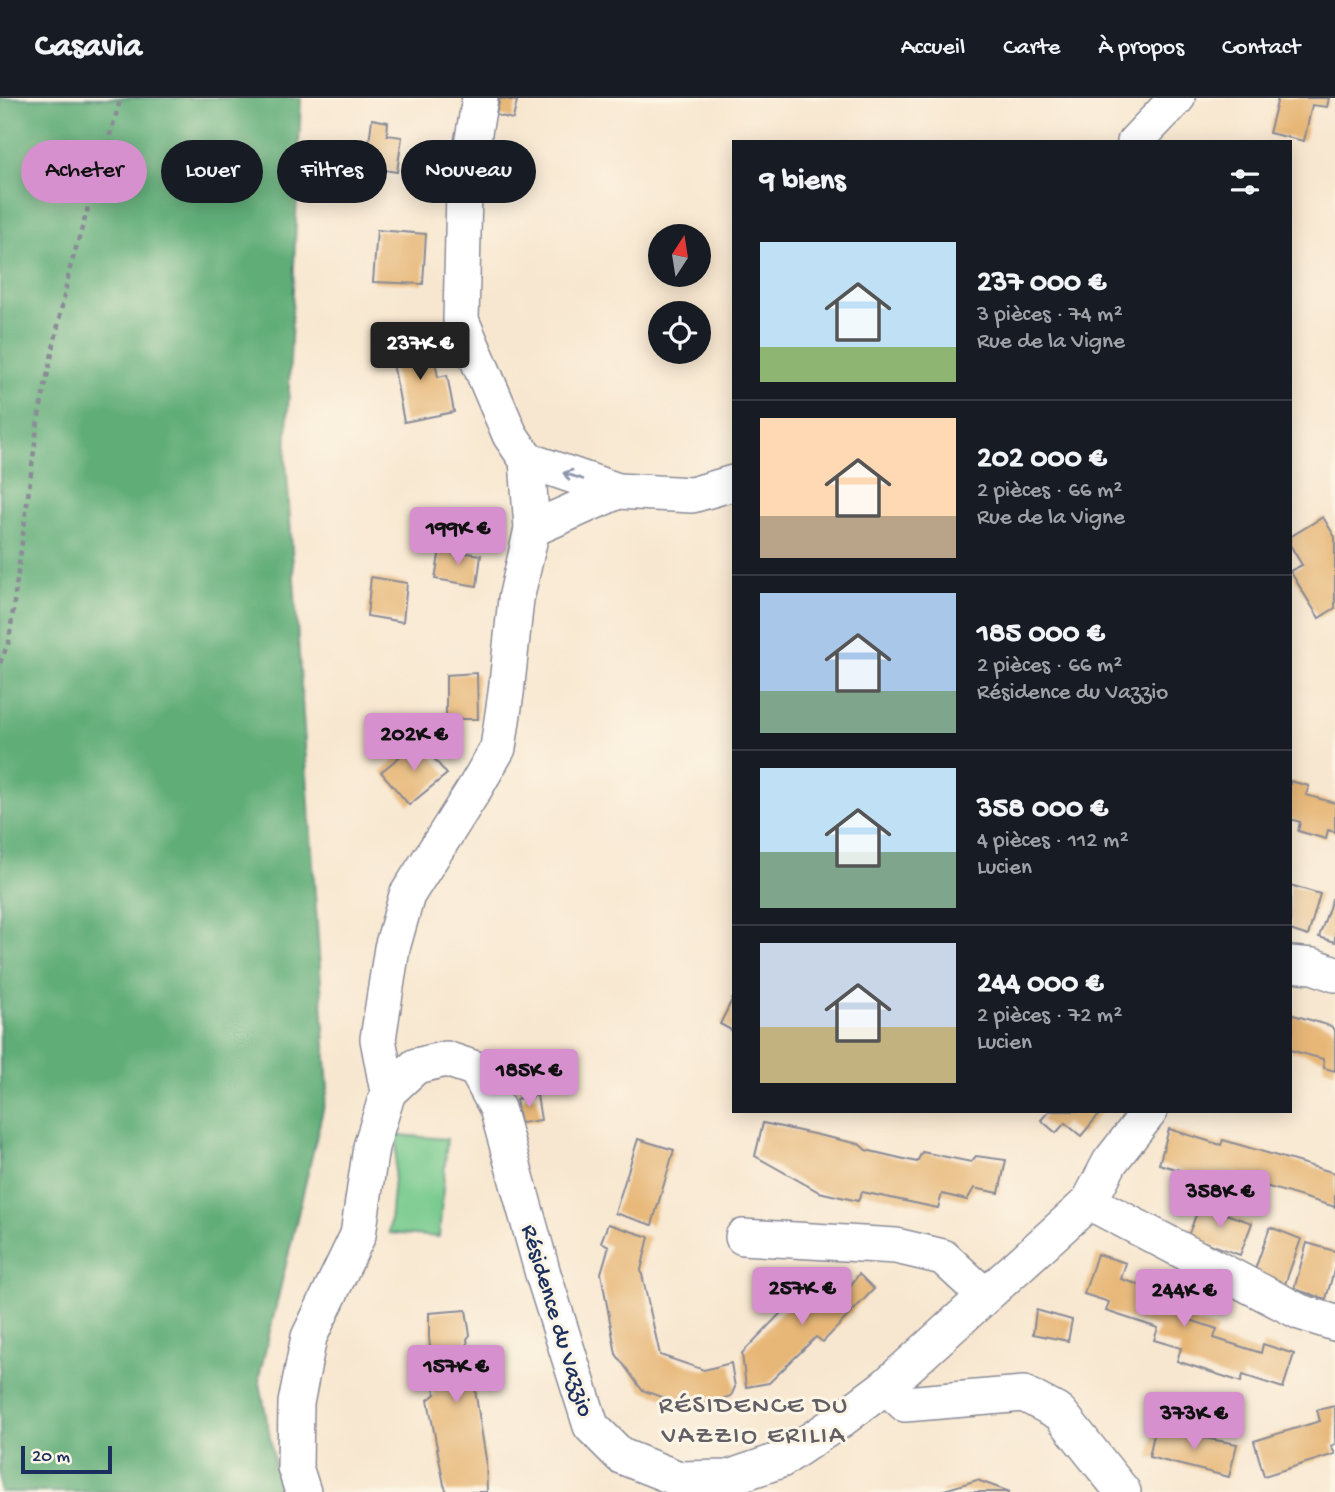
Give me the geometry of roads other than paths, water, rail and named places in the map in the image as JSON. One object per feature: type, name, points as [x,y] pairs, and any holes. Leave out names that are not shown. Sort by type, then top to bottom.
[{"type":"street","points":[[303,1492],[295,1467],[296,1403],[309,1337],[358,1235],[371,1147],[388,1092],[378,1039],[391,948],[407,895],[498,748],[516,599],[532,529],[527,460],[510,435],[461,320],[464,191],[480,98]]},
{"type":"street","points":[[1137,140],[1177,98]]},
{"type":"street","points":[[527,460],[618,491],[692,495],[732,483]]},
{"type":"street","points":[[532,529],[618,491]]},
{"type":"street","points":[[1292,964],[1313,966],[1335,974]]},
{"type":"street","name":"Résidence du Vazzio","points":[[388,1092],[416,1066],[446,1059],[476,1069],[497,1108],[543,1274],[591,1426],[621,1456],[679,1479],[728,1478],[781,1460],[838,1422],[886,1386],[1089,1202]]},
{"type":"street","points":[[1148,1113],[1110,1162],[1089,1202],[1300,1312],[1335,1323]]},
{"type":"street","points":[[743,1237],[896,1246],[943,1257],[985,1296]]},
{"type":"street","points":[[886,1386],[905,1404],[1024,1394],[1060,1413],[1123,1492]]},
{"type":"district","name":"RÉSIDENCE DU VAZZIO ERILIA","points":[[754,1418]]}]
